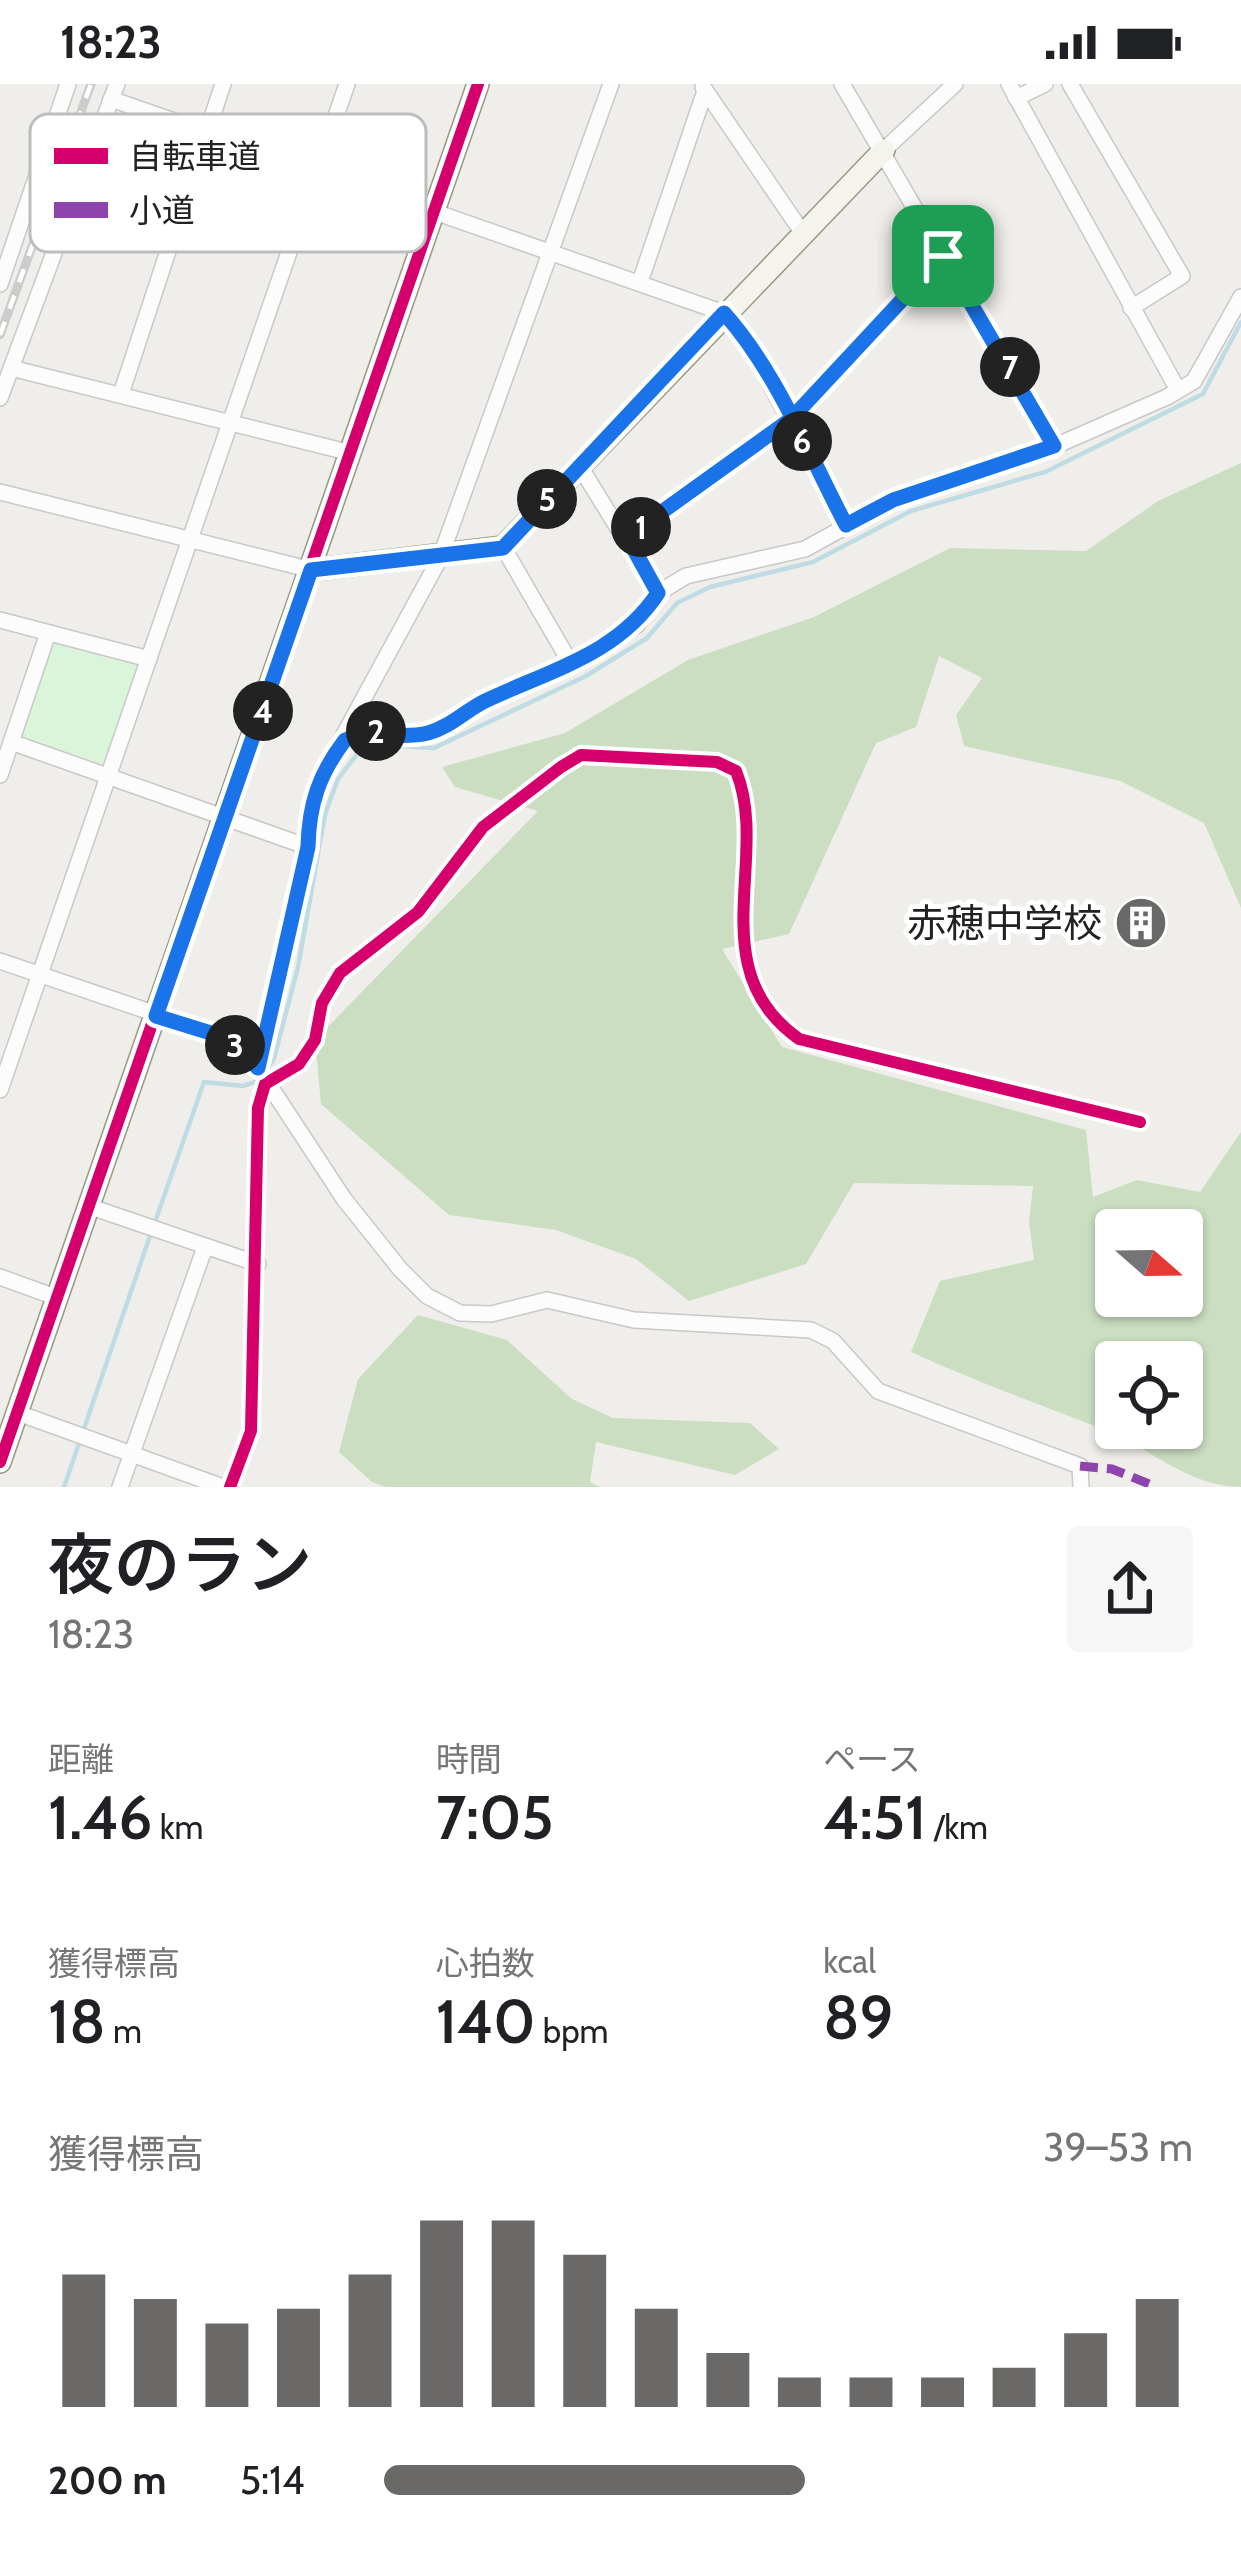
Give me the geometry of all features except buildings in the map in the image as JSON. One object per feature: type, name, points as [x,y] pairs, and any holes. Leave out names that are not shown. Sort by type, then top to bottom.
[{"type":"street","points":[[57,114],[68,84]]},
{"type":"street","points":[[212,114],[223,84]]},
{"type":"street","points":[[337,114],[347,84]]},
{"type":"street","points":[[426,233],[478,84]]},
{"type":"street","points":[[9,1410],[227,1487],[251,1431],[261,1076],[316,786],[440,558],[611,84]]},
{"type":"street","points":[[842,84],[1054,446]]},
{"type":"street","points":[[0,492],[311,570],[503,548],[802,232],[953,84]]},
{"type":"street","points":[[1045,84],[1012,91],[1178,390]]},
{"type":"street","points":[[1070,84],[1182,276],[1131,308]]},
{"type":"street","points":[[640,282],[703,87]]},
{"type":"street","points":[[703,87],[802,232]]},
{"type":"street","points":[[114,92],[163,114]]},
{"type":"street","points":[[0,284],[4,258],[30,187]]},
{"type":"street","points":[[426,207],[724,313],[745,337],[846,525]]},
{"type":"street","points":[[0,398],[54,252]]},
{"type":"street","points":[[121,394],[167,252]]},
{"type":"street","points":[[0,1090],[289,252]]},
{"type":"street","points":[[0,1462],[9,1410],[91,1207],[420,252]]},
{"type":"street","points":[[627,537],[791,419],[943,256]]},
{"type":"street","points":[[345,740],[375,731],[416,735],[443,728],[481,703],[571,664],[637,625],[658,593],[686,576],[806,550],[893,500],[1054,446],[1178,390],[1194,381],[1241,297]]},
{"type":"street","points":[[11,368],[351,453]]},
{"type":"street","points":[[579,465],[658,593]]},
{"type":"street","points":[[503,548],[571,664]]},
{"type":"street","points":[[0,620],[149,659]]},
{"type":"street","points":[[0,775],[48,633]]},
{"type":"street","points":[[11,742],[308,847]]},
{"type":"street","points":[[261,1076],[299,1064],[315,1040],[322,1003],[340,973],[418,912],[483,826],[581,755],[608,756],[717,762],[736,771],[743,799],[740,929],[772,1013],[799,1039],[1140,1122]]},
{"type":"street","points":[[0,961],[227,1038],[261,1076],[344,1199],[400,1269],[427,1296],[460,1313],[491,1314],[547,1300],[634,1320],[811,1330],[833,1341],[878,1390],[1081,1466],[1082,1487]]},
{"type":"street","points":[[91,1207],[258,1264]]},
{"type":"street","points":[[120,1487],[205,1247]]},
{"type":"street","points":[[0,1277],[58,1298]]},
{"type":"green space","points":[[1241,463],[1241,908],[1204,823],[1120,781],[964,746],[956,715],[982,678],[939,656],[916,727],[876,743],[789,934],[722,949],[782,1047],[1086,1130],[1093,1197],[1137,1180],[1200,1192],[1241,1132],[1241,1487],[1204,1481],[1142,1449],[1203,1449],[1203,1341],[1095,1341],[1095,1426],[911,1352],[940,1281],[1034,1260],[1029,1222],[1033,1186],[854,1183],[806,1264],[689,1301],[636,1259],[556,1230],[449,1215],[321,1104],[315,1040],[538,811],[455,787],[442,767],[565,733],[688,660],[814,617],[950,548],[1086,551],[1158,501]]},
{"type":"green space","points":[[54,643],[136,662],[141,668],[108,763],[101,766],[23,741],[20,734]]},
{"type":"green space","points":[[418,1315],[507,1340],[572,1399],[613,1418],[750,1423],[779,1449],[735,1475],[596,1442],[590,1482],[600,1487],[386,1487],[372,1482],[339,1452],[358,1379]]},
{"type":"waterway","points":[[265,1072],[274,1059],[298,967],[325,814],[338,779],[358,753],[379,745],[434,748],[586,676],[647,638],[677,603],[710,587],[813,562],[911,511],[1045,472],[1203,394],[1241,322]]},
{"type":"waterway","points":[[155,1222],[204,1082],[243,1086],[258,1081]]},
{"type":"waterway","points":[[64,1487],[151,1233]]},
{"type":"railway","points":[[80,114],[91,84]]},
{"type":"railway","points":[[0,335],[30,252]]},
{"type":"marked path","points":[[1080,1466],[1112,1469],[1157,1487]]},
{"type":"cycle path","points":[[426,234],[478,84]]},
{"type":"cycle path","points":[[0,1462],[420,252]]},
{"type":"cycle path","points":[[230,1487],[251,1431],[258,1108],[265,1084],[299,1064],[315,1040],[322,1003],[340,973],[418,912],[483,827],[581,755],[717,762],[736,771],[745,804],[745,946],[752,980],[769,1011],[799,1039],[1140,1122]]},
{"type":"place","name":"赤穂中学校","points":[[1141,923]]},
{"type":"route","points":[[943,256],[791,419],[627,537],[658,593],[637,625],[571,664],[481,703],[443,728],[416,735],[375,731],[345,740],[316,786],[308,847],[258,1068],[227,1038],[156,1016],[311,570],[503,548],[724,313],[745,337],[791,419],[846,525],[893,500],[1054,446],[943,256]]}]
